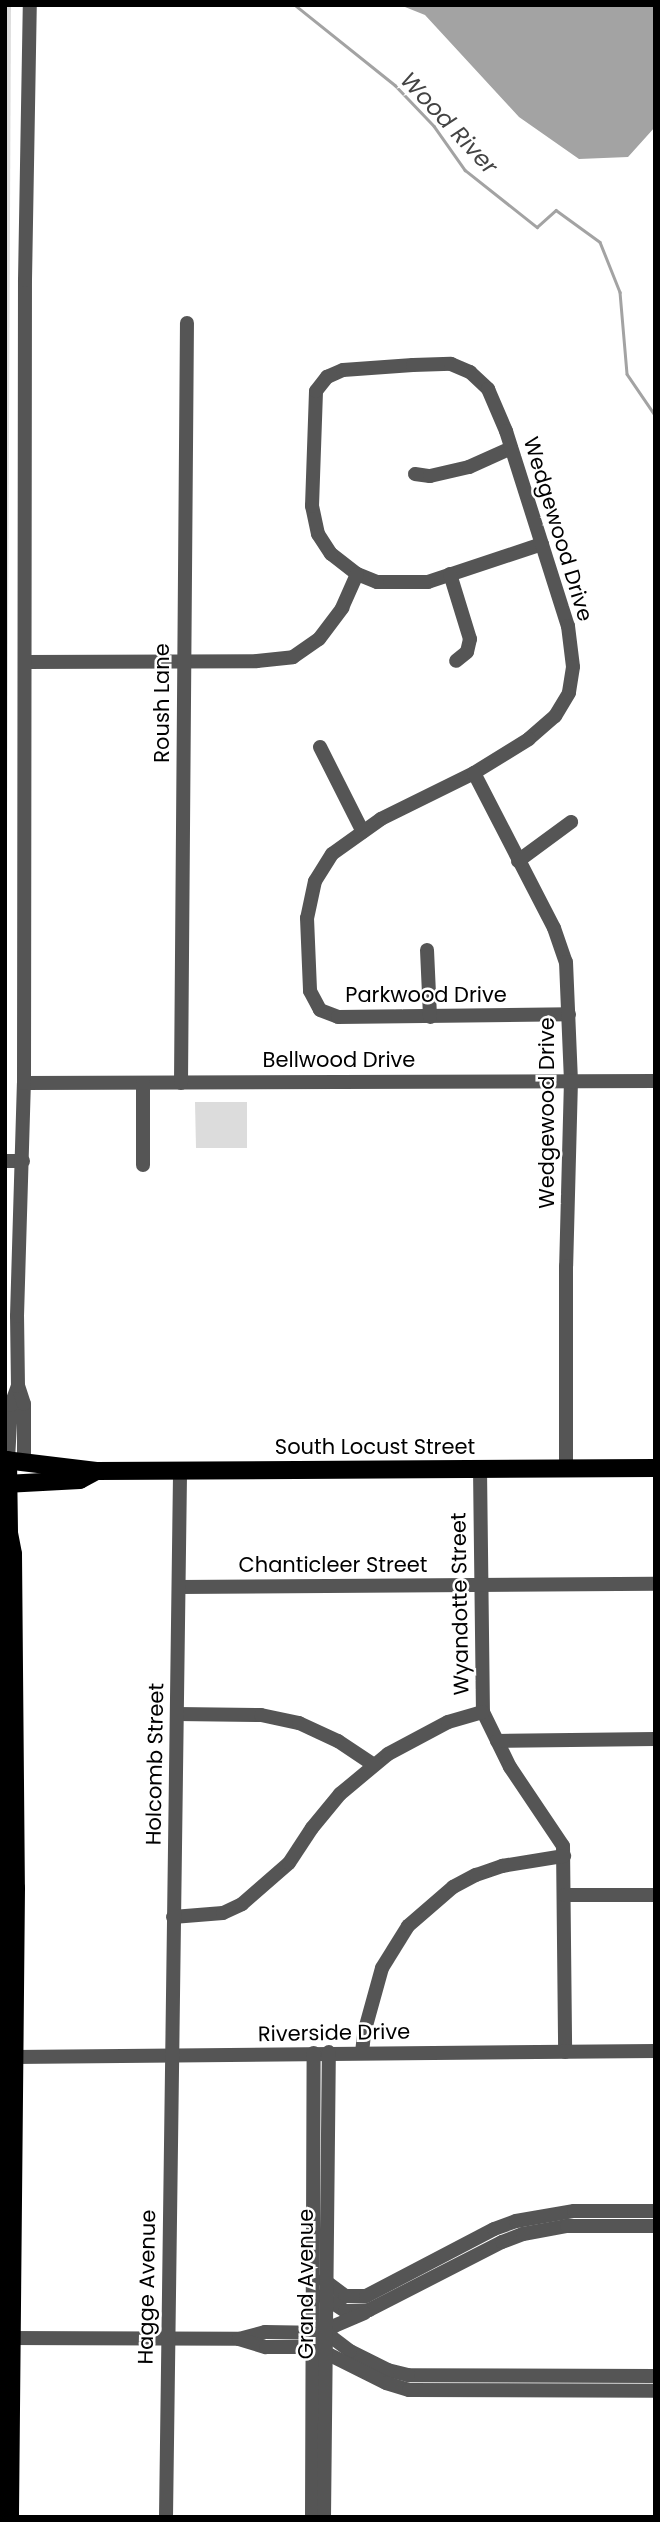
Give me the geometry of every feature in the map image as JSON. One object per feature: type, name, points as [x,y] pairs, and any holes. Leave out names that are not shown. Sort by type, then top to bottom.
[{"type":"main road","name":"South Locust Street","points":[[12,1461],[96,1471],[655,1468]]},
{"type":"main road","points":[[10,2517],[8,2338],[15,2057],[11,1887],[13,1554],[9,1533],[12,1461]]},
{"type":"main road","name":"South Locust Street","points":[[10,1484],[80,1480],[96,1471]]},
{"type":"street","points":[[12,1461],[11,1405],[18,1386],[17,1316],[24,1083],[25,280],[30,5]]},
{"type":"street","name":"Roush Lane","points":[[181,1083],[187,323]]},
{"type":"street","name":"Wedgewood Drive","points":[[357,574],[331,554],[318,534],[312,506],[316,391],[327,377],[343,370],[451,364],[470,372],[488,389],[511,448],[568,626],[573,667],[569,693],[555,716],[529,739],[474,773],[554,928],[566,962],[571,1080],[566,1266],[566,1469]]},
{"type":"street","points":[[415,474],[430,476],[469,467],[511,448]]},
{"type":"street","points":[[25,662],[257,661],[293,657],[319,639],[342,608],[357,574],[377,582],[428,582],[542,544]]},
{"type":"street","points":[[450,574],[470,639],[467,652],[456,661]]},
{"type":"street","points":[[320,747],[363,832]]},
{"type":"street","name":"Parkwood Drive","points":[[474,773],[381,819],[332,853],[315,881],[307,918],[310,991],[320,1010],[338,1017],[569,1014]]},
{"type":"street","points":[[518,860],[571,822]]},
{"type":"street","points":[[427,950],[430,1017]]},
{"type":"street","name":"Bellwood Drive","points":[[24,1083],[655,1081]]},
{"type":"street","points":[[143,1083],[143,1165]]},
{"type":"street","points":[[5,1161],[23,1161]]},
{"type":"street","name":"Wyandotte Street","points":[[480,1469],[483,1712],[510,1767],[551,1824],[563,1846],[565,2052]]},
{"type":"street","name":"Holcomb Street","points":[[170,2058],[180,1470]]},
{"type":"street","name":"Chanticleer Street","points":[[179,1587],[655,1584]]},
{"type":"street","points":[[173,1917],[223,1913],[258,1893],[289,1863],[340,1794],[374,1765],[388,1754],[448,1722],[483,1712]]},
{"type":"street","points":[[177,1714],[261,1715],[299,1723],[338,1741],[374,1765]]},
{"type":"street","points":[[497,1741],[655,1739]]},
{"type":"street","points":[[362,2053],[364,2032],[382,1968],[408,1926],[453,1887],[476,1875],[502,1866],[564,1856]]},
{"type":"street","points":[[565,1895],[655,1895]]},
{"type":"street","name":"Riverside Drive","points":[[15,2057],[170,2058],[329,2052],[655,2051]]},
{"type":"street","name":"Grand Avenue","points":[[324,2517],[320,2285],[329,2052]]},
{"type":"street","name":"Grand Avenue","points":[[312,2517],[320,2341],[326,2300],[314,2271],[314,2053]]},
{"type":"street","name":"Hagge Avenue","points":[[166,2517],[170,2058]]},
{"type":"street","points":[[320,2285],[345,2296],[366,2296],[494,2229],[516,2221],[574,2211],[655,2211]]},
{"type":"street","points":[[320,2341],[369,2310],[523,2234],[567,2226],[655,2226]]},
{"type":"street","points":[[326,2300],[345,2311],[369,2310]]},
{"type":"street","points":[[8,2338],[239,2339],[265,2332],[320,2341],[350,2351],[388,2370],[408,2375],[655,2376]]},
{"type":"street","points":[[320,2341],[386,2383],[409,2390],[655,2391]]},
{"type":"shaded area","points":[[5,5],[11,5],[5,1270]]},
{"type":"shaded area","points":[[400,5],[655,5],[655,127],[628,157],[579,159],[519,117],[425,15]]},
{"type":"shaded area","points":[[195,1102],[247,1102],[247,1148],[196,1148]]},
{"type":"waterway","name":"Wood River","points":[[295,5],[395,85],[434,126],[465,170],[537,227],[556,210],[600,242],[620,292],[627,374],[655,415]]}]
